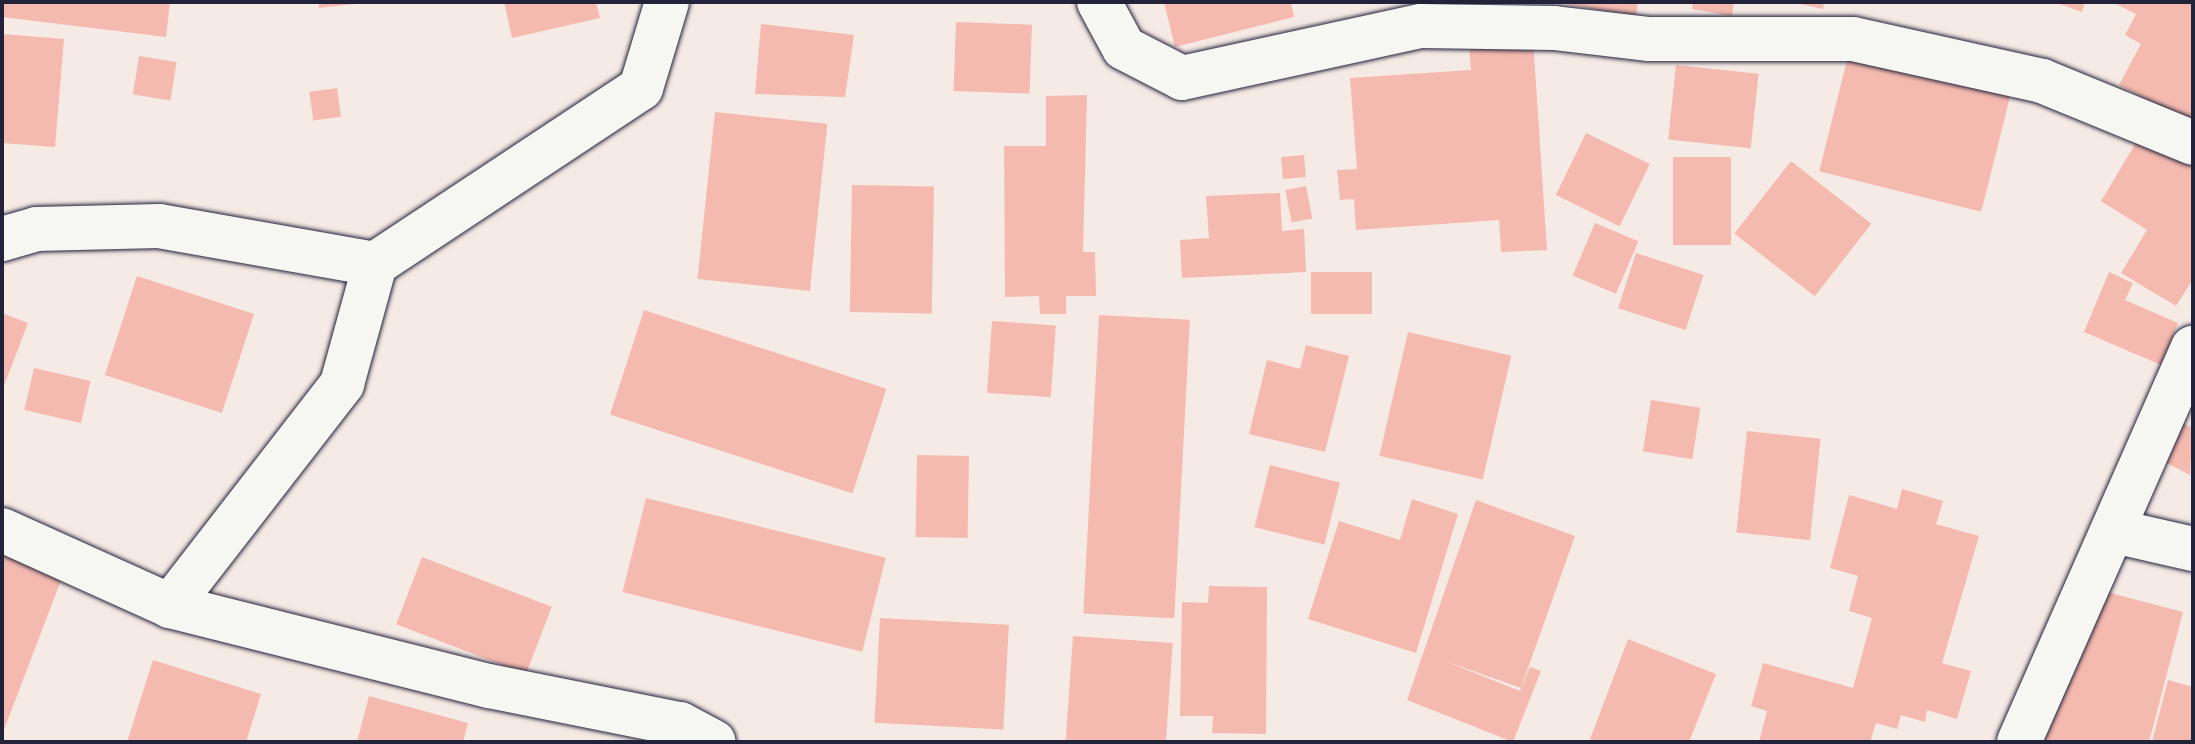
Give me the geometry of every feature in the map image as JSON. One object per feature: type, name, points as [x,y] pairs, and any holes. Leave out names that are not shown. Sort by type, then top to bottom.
[{"type":"street","points":[[170,606],[342,384],[375,264],[641,88],[667,2]]},
{"type":"street","points":[[1099,2],[1124,48],[1182,78],[1421,26],[1554,28],[1649,39],[1853,39],[2042,81],[2193,143]]},
{"type":"street","points":[[2,239],[36,229],[159,226],[375,264]]},
{"type":"street","points":[[2019,742],[2193,348]]},
{"type":"street","points":[[2,530],[170,606],[489,686],[680,724],[714,742]]},
{"type":"street","points":[[2114,531],[2193,549]]},
{"type":"building","points":[[2,2],[170,2],[166,37],[2,17]]},
{"type":"building","points":[[319,2],[355,2],[355,4],[319,8]]},
{"type":"building","points":[[504,2],[596,2],[600,18],[512,38]]},
{"type":"building","points":[[1164,2],[1291,2],[1294,17],[1175,47]]},
{"type":"building","points":[[1554,2],[1638,2],[1636,16]]},
{"type":"building","points":[[1693,2],[1734,2],[1732,16],[1692,9]]},
{"type":"building","points":[[1791,2],[1824,2],[1823,9]]},
{"type":"building","points":[[2054,2],[2085,2],[2082,12]]},
{"type":"building","points":[[2112,2],[2193,2],[2193,124],[2119,85],[2141,44],[2125,35],[2136,14]]},
{"type":"building","points":[[956,22],[1032,25],[1030,94],[954,91]]},
{"type":"building","points":[[761,24],[854,35],[845,97],[755,94]]},
{"type":"building","points":[[2,34],[64,39],[55,147],[2,143]]},
{"type":"building","points":[[1533,39],[1547,250],[1501,252],[1499,220],[1356,230],[1354,199],[1340,200],[1337,170],[1357,169],[1350,78],[1471,70],[1469,43]]},
{"type":"building","points":[[1849,52],[2011,92],[1981,212],[1819,171]]},
{"type":"building","points":[[139,56],[177,62],[170,100],[133,95]]},
{"type":"building","points":[[1676,65],[1759,74],[1751,148],[1668,140]]},
{"type":"building","points":[[337,88],[341,117],[313,121],[309,92]]},
{"type":"building","points":[[1087,95],[1083,252],[1095,252],[1096,296],[1066,296],[1066,314],[1040,314],[1039,296],[1005,297],[1004,146],[1046,146],[1046,96]]},
{"type":"building","points":[[715,112],[827,124],[810,291],[697,279]]},
{"type":"building","points":[[2143,131],[2193,162],[2193,279],[2176,306],[2121,273],[2147,230],[2101,201]]},
{"type":"building","points":[[1586,133],[1650,164],[1620,226],[1556,195]]},
{"type":"building","points":[[1304,155],[1306,177],[1283,179],[1281,157]]},
{"type":"building","points":[[1673,157],[1731,157],[1731,245],[1673,245]]},
{"type":"building","points":[[1791,161],[1871,224],[1815,296],[1734,233]]},
{"type":"building","points":[[852,185],[934,186],[932,313],[850,312]]},
{"type":"building","points":[[1306,186],[1312,218],[1292,222],[1285,190]]},
{"type":"building","points":[[1280,193],[1282,231],[1304,229],[1306,272],[1182,278],[1180,240],[1209,238],[1206,196]]},
{"type":"building","points":[[1595,223],[1638,241],[1616,294],[1573,275]]},
{"type":"building","points":[[1636,253],[1704,275],[1686,330],[1618,308]]},
{"type":"building","points":[[1311,272],[1372,272],[1372,314],[1311,314]]},
{"type":"building","points":[[2109,272],[2133,283],[2125,300],[2178,323],[2161,365],[2084,332]]},
{"type":"building","points":[[137,276],[254,314],[222,413],[105,375]]},
{"type":"building","points":[[644,310],[887,389],[853,493],[610,415]]},
{"type":"building","points":[[2,313],[28,323],[2,391]]},
{"type":"building","points":[[1099,315],[1190,320],[1174,618],[1083,614]]},
{"type":"building","points":[[992,321],[1056,325],[1051,397],[987,393]]},
{"type":"building","points":[[1408,332],[1511,356],[1483,480],[1379,456]]},
{"type":"building","points":[[1306,345],[1349,356],[1325,452],[1249,434],[1267,360],[1300,369]]},
{"type":"building","points":[[34,368],[91,381],[81,423],[24,410]]},
{"type":"building","points":[[1651,400],[1700,408],[1692,459],[1643,451]]},
{"type":"building","points":[[2178,421],[2193,428],[2190,475],[2159,459]]},
{"type":"building","points":[[1747,431],[1821,439],[1810,540],[1736,532]]},
{"type":"building","points":[[917,455],[969,456],[968,538],[916,537]]},
{"type":"building","points":[[1270,465],[1340,482],[1324,545],[1255,527]]},
{"type":"building","points":[[1902,489],[1943,501],[1936,524],[1979,536],[1942,663],[1971,671],[1957,719],[1927,710],[1925,722],[1901,715],[1897,729],[1876,723],[1870,742],[1759,742],[1767,711],[1751,706],[1763,663],[1853,688],[1872,618],[1849,611],[1858,576],[1830,568],[1849,495],[1897,509]]},
{"type":"building","points":[[646,498],[886,558],[862,652],[623,592]]},
{"type":"building","points":[[1412,499],[1458,514],[1416,653],[1308,619],[1339,521],[1400,540]]},
{"type":"building","points":[[1476,500],[1575,536],[1521,688],[1445,661],[1520,691],[1530,667],[1541,671],[1513,742],[1407,700]]},
{"type":"building","points":[[2,551],[63,575],[2,735]]},
{"type":"building","points":[[422,557],[552,607],[526,674],[396,624]]},
{"type":"building","points":[[1209,586],[1267,587],[1266,734],[1212,733],[1213,716],[1180,716],[1182,602],[1208,603]]},
{"type":"building","points":[[2084,586],[2183,612],[2149,742],[2043,742]]},
{"type":"building","points":[[880,618],[1009,625],[1003,730],[875,723]]},
{"type":"building","points":[[1073,636],[1173,643],[1166,742],[1066,742]]},
{"type":"building","points":[[1628,639],[1716,674],[1689,742],[1589,742]]},
{"type":"building","points":[[153,660],[261,694],[246,742],[127,742]]},
{"type":"building","points":[[2168,680],[2193,687],[2193,742],[2152,742]]},
{"type":"building","points":[[369,696],[468,723],[463,742],[357,742]]}]
